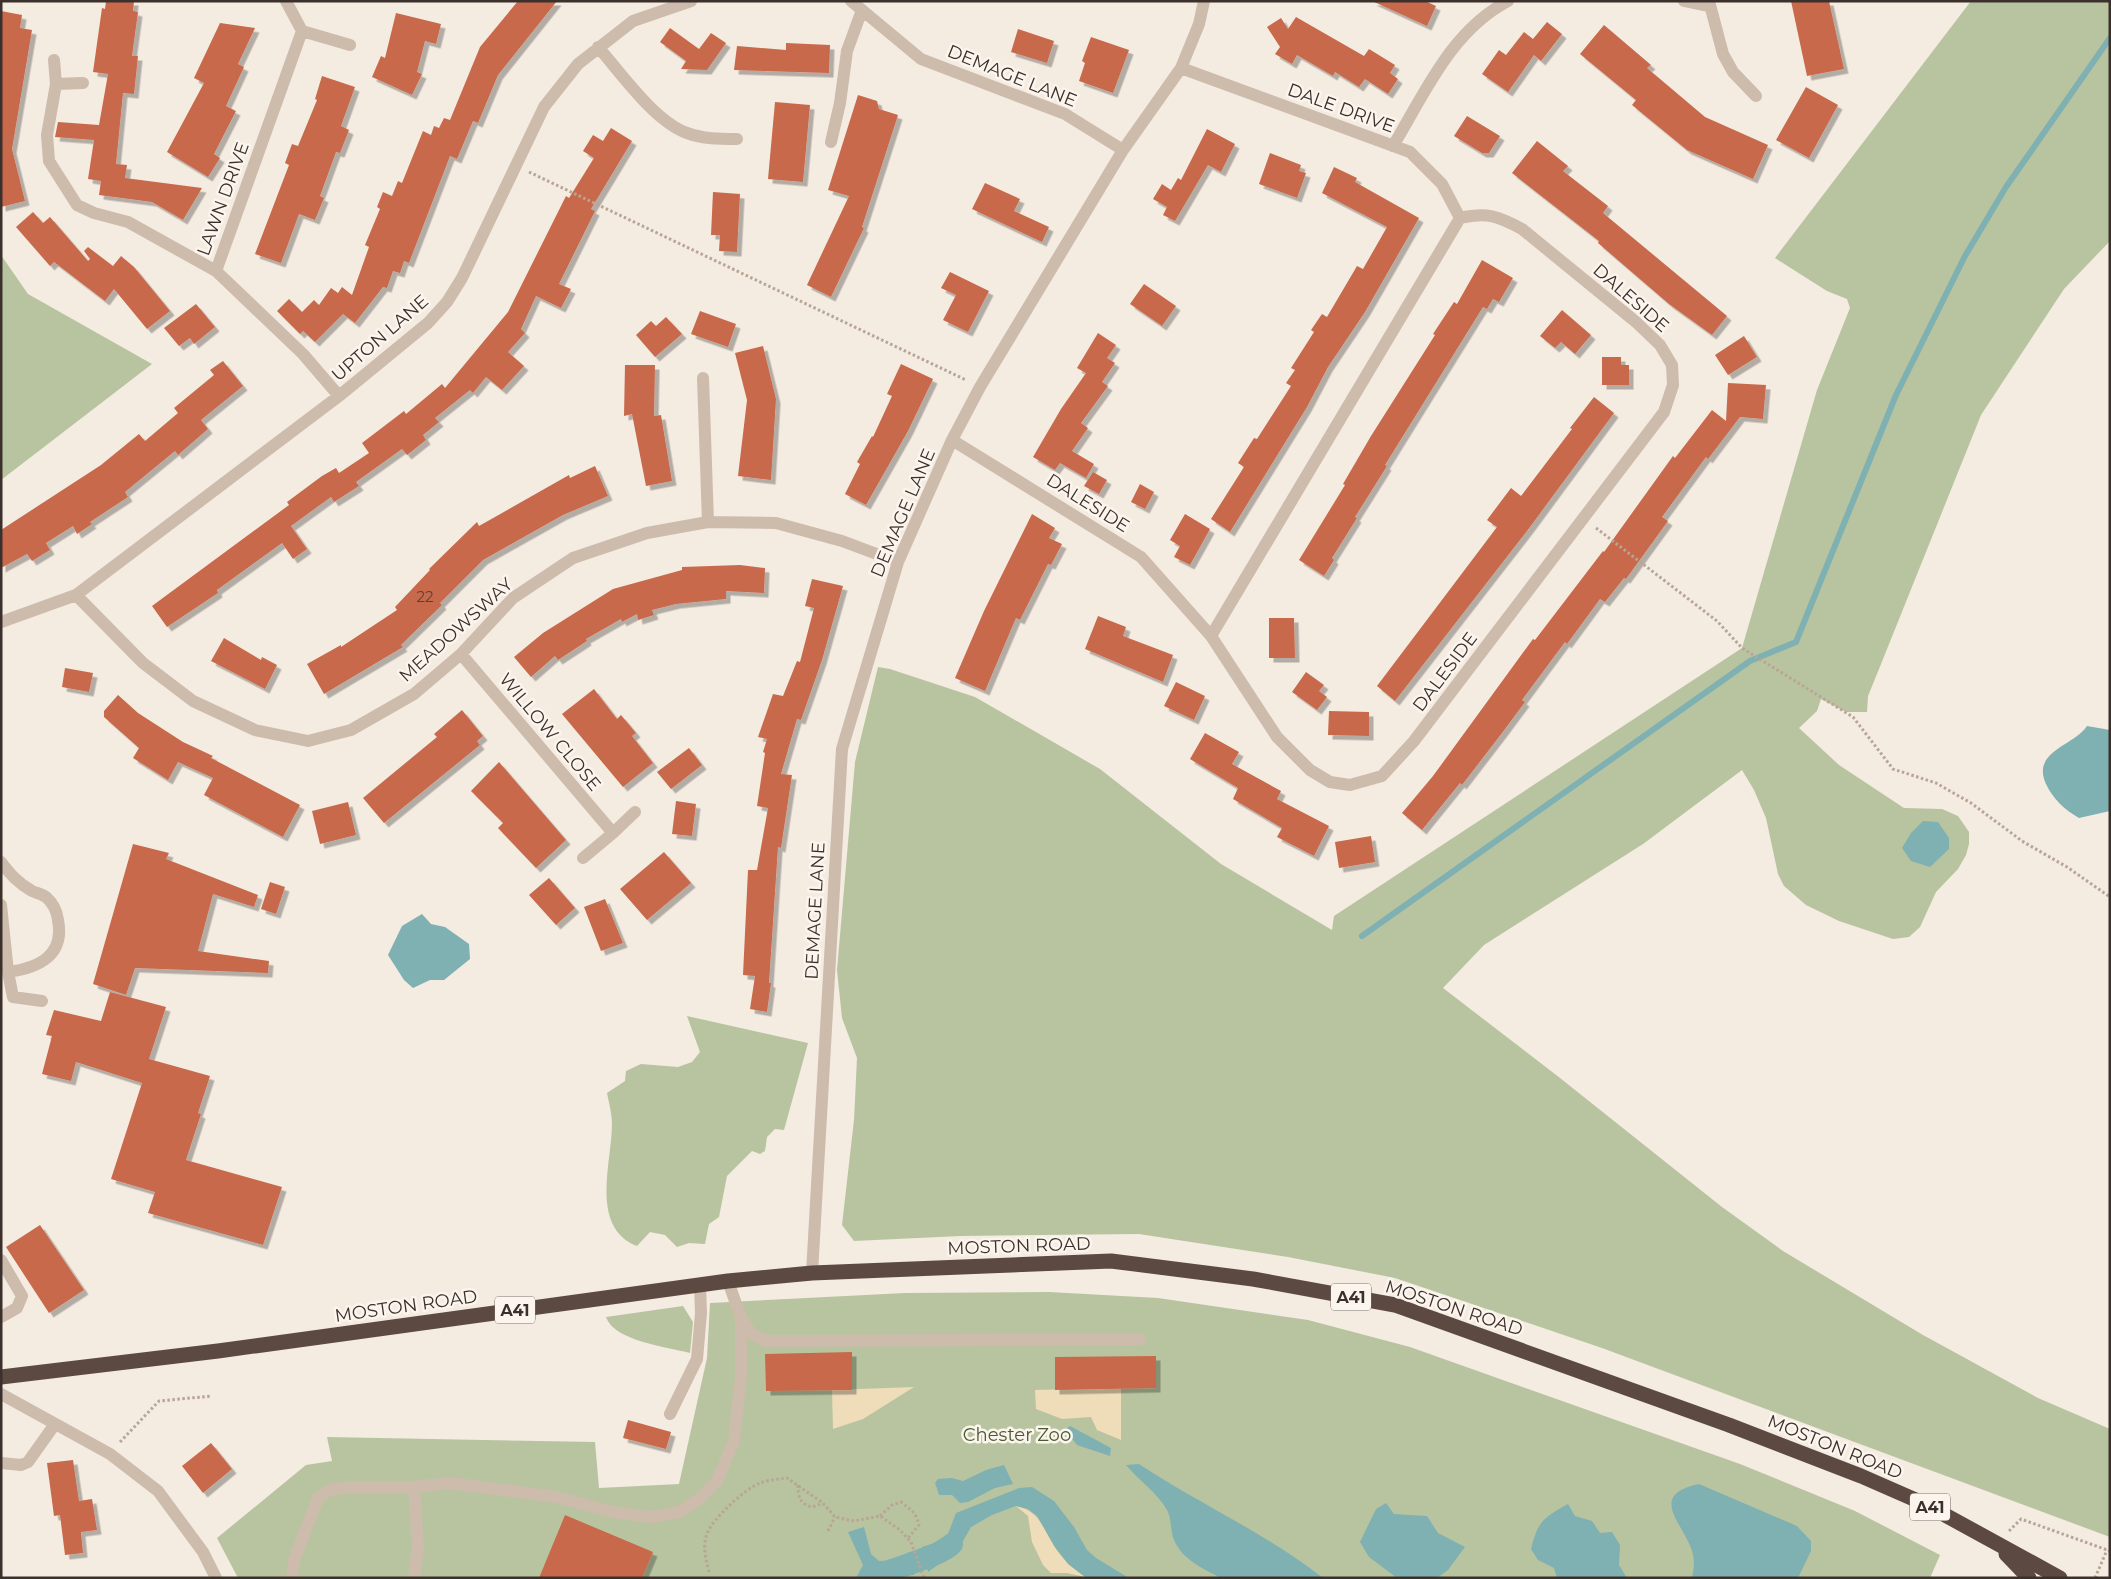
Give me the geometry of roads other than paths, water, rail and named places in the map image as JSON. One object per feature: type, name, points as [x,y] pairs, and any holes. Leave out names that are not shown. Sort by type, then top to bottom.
[{"type":"highway","name":"MOSTON ROAD","points":[[1,1377],[218,1351],[728,1281],[812,1273],[1111,1261],[1253,1279],[1395,1305],[1729,1425],[1861,1476],[1925,1504],[2060,1578]]},
{"type":"highway","name":"MOSTON ROAD","points":[[1996,1543],[2029,1578]]},
{"type":"street","points":[[286,1],[302,31],[350,45]]},
{"type":"street","name":"UPTON LANE","points":[[1,622],[76,594],[339,396],[428,323],[447,302],[462,278],[544,107],[578,64],[633,21],[691,1]]},
{"type":"street","name":"DEMAGE LANE","points":[[812,1273],[842,749],[898,562],[952,440],[980,386],[1123,150],[1065,114],[921,59],[851,1]]},
{"type":"street","points":[[1123,150],[1181,68],[1199,24],[1204,1]]},
{"type":"street","points":[[1393,146],[1447,55],[1473,25],[1508,1]]},
{"type":"street","points":[[1684,1],[1709,4],[1723,54],[1733,72],[1756,96]]},
{"type":"street","points":[[830,142],[840,103],[847,51],[862,10]]},
{"type":"street","name":"LAWN DRIVE","points":[[302,31],[216,271],[303,354],[339,396]]},
{"type":"street","points":[[598,47],[665,120],[686,133],[713,138],[737,139]]},
{"type":"street","points":[[54,60],[56,84],[47,135],[49,161],[77,205],[94,214],[128,222],[216,271]]},
{"type":"street","name":"DALE DRIVE","points":[[1181,68],[1410,152],[1442,184],[1460,218]]},
{"type":"street","points":[[56,84],[83,83]]},
{"type":"street","name":"DALESIDE","points":[[952,440],[1141,557],[1210,636],[1277,737],[1310,770],[1330,782],[1350,785],[1382,776],[1414,741],[1664,412],[1673,385],[1672,365],[1660,345],[1636,322],[1522,229],[1504,219],[1479,213],[1460,218]]},
{"type":"street","points":[[1210,636],[1460,218]]},
{"type":"street","points":[[703,378],[708,522]]},
{"type":"street","name":"MEADOWSWAY","points":[[76,594],[143,663],[193,701],[255,730],[308,740],[351,730],[414,694],[461,654],[513,598],[573,558],[647,533],[708,522],[776,524],[842,541],[898,562]]},
{"type":"street","name":"WILLOW CLOSE","points":[[461,654],[612,833]]},
{"type":"street","points":[[583,858],[635,812]]},
{"type":"street","points":[[1,862],[12,878],[46,897],[56,911],[60,928],[58,946],[44,961],[26,969],[8,972]]},
{"type":"street","points":[[1,905],[8,972],[13,997],[42,1001]]},
{"type":"street","points":[[1,1260],[22,1296],[17,1308],[1,1317]]},
{"type":"street","points":[[728,1281],[741,1318],[751,1332],[766,1340],[1140,1339]]},
{"type":"street","points":[[670,1414],[697,1359],[701,1314],[700,1285]]},
{"type":"street","points":[[292,1578],[294,1560],[318,1498],[330,1490],[346,1487],[414,1487],[450,1484],[556,1497],[614,1512],[651,1517],[679,1512],[699,1499],[717,1481],[734,1441],[741,1378],[741,1318]]},
{"type":"street","points":[[1,1394],[110,1454],[158,1491],[203,1552],[216,1578]]},
{"type":"street","points":[[1,1463],[21,1465],[28,1462],[55,1424]]},
{"type":"street","points":[[414,1487],[418,1548],[414,1578]]},
{"type":"water","points":[[2087,726],[2110,730],[2110,811],[2079,818],[2064,808],[2056,799],[2046,784],[2043,773],[2044,764],[2049,756],[2081,733]]},
{"type":"water","points":[[1923,821],[1938,822],[1949,838],[1949,849],[1930,867],[1911,861],[1902,848],[1911,833]]},
{"type":"water","points":[[422,914],[431,924],[445,927],[469,944],[470,959],[444,980],[430,980],[413,988],[404,980],[388,955],[402,926]]},
{"type":"water","points":[[1070,1426],[1111,1448],[1110,1456],[1077,1445],[1065,1430]]},
{"type":"water","points":[[1139,1464],[1279,1547],[1323,1578],[1221,1578],[1200,1567],[1182,1553],[1178,1547],[1173,1536],[1169,1514],[1163,1504],[1126,1465]]},
{"type":"water","points":[[1004,1465],[1013,1484],[995,1488],[968,1502],[960,1503],[952,1495],[939,1495],[935,1483],[938,1479],[952,1478],[963,1481],[986,1470]]},
{"type":"water","points":[[1699,1484],[1797,1526],[1811,1541],[1811,1551],[1798,1578],[1692,1578],[1694,1558],[1673,1511],[1672,1503],[1675,1495],[1683,1489]]},
{"type":"water","points":[[1032,1487],[1054,1501],[1074,1527],[1087,1550],[1096,1558],[1129,1578],[1085,1577],[1068,1564],[1055,1547],[1037,1516],[1028,1509],[1016,1506],[992,1515],[971,1527],[958,1550],[928,1572],[922,1547],[932,1544],[948,1534],[956,1513],[1019,1488]]},
{"type":"water","points":[[1386,1503],[1394,1514],[1427,1516],[1438,1533],[1465,1547],[1448,1570],[1437,1578],[1397,1578],[1369,1557],[1360,1542],[1376,1509]]},
{"type":"water","points":[[1568,1504],[1575,1516],[1592,1521],[1600,1533],[1612,1532],[1620,1545],[1619,1565],[1627,1578],[1557,1578],[1554,1568],[1538,1560],[1531,1549],[1539,1526],[1547,1517]]},
{"type":"water","points":[[864,1527],[871,1554],[879,1561],[896,1560],[909,1552],[914,1575],[856,1578],[863,1565],[848,1532]]},
{"type":"waterway","points":[[1362,936],[1750,661],[1796,642],[1896,395],[1965,256],[2006,187],[2110,38]]},
{"type":"waterway","points":[[871,1578],[938,1553],[952,1544]]},
{"type":"park label","name":"Chester Zoo","points":[[1017,1435]]}]
